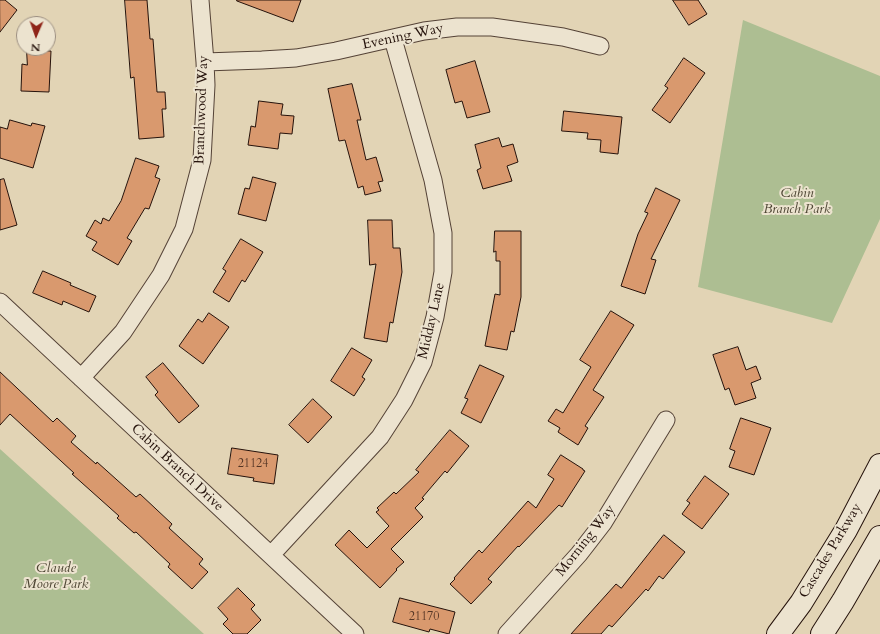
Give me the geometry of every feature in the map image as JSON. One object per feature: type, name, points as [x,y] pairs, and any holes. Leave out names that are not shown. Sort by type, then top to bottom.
[{"type":"main road","name":"Cascades Parkway","points":[[778,634],[801,603],[846,530],[880,466]]},
{"type":"main road","points":[[822,634],[880,537]]},
{"type":"street","name":"Branchwood Way","points":[[81,378],[123,332],[161,275],[184,229],[202,160],[206,85],[200,0]]},
{"type":"street","name":"Evening Way","points":[[205,62],[296,58],[393,39],[424,31],[457,27],[492,27],[563,37],[600,46]]},
{"type":"street","name":"Midday Lane","points":[[270,555],[380,437],[404,400],[423,362],[436,318],[443,272],[443,233],[433,180],[393,39]]},
{"type":"street","name":"Cabin Branch Drive","points":[[0,302],[355,634]]},
{"type":"street","name":"Morning Way","points":[[507,634],[579,554],[603,523],[666,420]]},
{"type":"green space","name":"Cabin Branch Park","points":[[743,20],[880,76],[880,219],[832,323],[698,287]]},
{"type":"green space","name":"Claude Moore Park","points":[[0,449],[204,634],[0,634]]},
{"type":"building","points":[[0,0],[5,0],[17,10],[0,32]]},
{"type":"building","points":[[125,0],[147,0],[150,39],[153,39],[157,92],[165,92],[166,109],[162,109],[164,137],[139,139],[134,77],[131,78]]},
{"type":"building","points":[[237,0],[301,0],[293,22]]},
{"type":"building","points":[[673,0],[698,0],[707,14],[689,25]]},
{"type":"building","points":[[27,56],[51,56],[49,92],[21,91],[22,64],[27,65]]},
{"type":"building","points":[[684,58],[705,73],[670,123],[652,110],[668,88],[665,86]]},
{"type":"building","points":[[475,61],[490,112],[467,118],[462,101],[455,103],[446,70]]},
{"type":"building","points":[[352,84],[361,120],[357,120],[366,160],[376,157],[383,181],[378,182],[381,191],[365,195],[363,186],[358,188],[345,140],[339,141],[328,89]]},
{"type":"building","points":[[259,101],[283,104],[281,115],[294,116],[292,134],[280,133],[278,149],[248,145],[251,126],[255,127]]},
{"type":"building","points":[[564,111],[622,117],[618,154],[600,152],[601,140],[587,139],[588,133],[562,131]]},
{"type":"building","points":[[10,120],[31,126],[32,123],[45,126],[33,168],[0,158],[0,127],[7,129]]},
{"type":"building","points":[[499,138],[502,147],[513,144],[518,162],[507,166],[512,181],[483,189],[477,170],[481,168],[475,145]]},
{"type":"building","points":[[136,158],[159,166],[155,177],[160,179],[149,209],[145,208],[127,238],[132,241],[118,265],[92,250],[97,242],[86,236],[95,220],[101,224],[103,218],[109,221],[121,201]]},
{"type":"building","points":[[253,177],[276,183],[266,221],[238,214],[245,188],[249,189]]},
{"type":"building","points":[[4,179],[17,225],[0,230],[0,180]]},
{"type":"building","points":[[656,188],[680,200],[651,259],[656,260],[645,294],[621,286],[638,234],[648,213],[645,212]]},
{"type":"building","points":[[368,220],[392,220],[393,248],[400,248],[402,272],[393,323],[390,322],[387,342],[364,338],[376,264],[370,265]]},
{"type":"building","points":[[495,231],[521,231],[521,297],[514,332],[511,331],[507,350],[485,346],[495,294],[500,295],[500,261],[496,261],[496,251],[494,252]]},
{"type":"building","points":[[241,239],[263,252],[245,282],[242,280],[229,302],[213,292],[226,271],[223,269]]},
{"type":"building","points":[[43,271],[96,296],[89,312],[63,301],[62,305],[33,293]]},
{"type":"building","points":[[611,311],[634,325],[593,390],[604,397],[585,426],[588,428],[578,445],[558,432],[560,428],[548,421],[556,409],[563,413],[591,367],[580,360]]},
{"type":"building","points":[[209,313],[229,327],[203,364],[179,346],[198,319],[202,322]]},
{"type":"building","points":[[738,347],[746,370],[756,366],[761,379],[751,383],[756,398],[735,405],[729,388],[725,390],[713,355]]},
{"type":"building","points":[[352,348],[372,360],[362,377],[365,379],[354,396],[331,381]]},
{"type":"building","points":[[163,363],[199,406],[179,423],[155,395],[158,392],[146,377]]},
{"type":"building","points":[[480,365],[504,376],[481,423],[461,413],[468,399],[465,398]]},
{"type":"building","points":[[0,372],[53,422],[57,418],[76,436],[71,442],[96,464],[97,462],[136,497],[140,494],[172,524],[169,528],[203,559],[199,564],[208,572],[192,589],[168,567],[170,564],[136,532],[134,533],[117,518],[119,516],[72,474],[74,473],[10,414],[0,425]]},
{"type":"building","points":[[313,399],[332,417],[308,443],[289,425]]},
{"type":"building","points":[[741,418],[771,428],[754,475],[729,467],[735,451],[730,449]]},
{"type":"building","points":[[450,430],[469,446],[447,473],[445,471],[422,498],[424,499],[415,508],[423,517],[391,549],[404,562],[380,588],[335,545],[349,530],[367,548],[389,526],[376,512],[379,510],[377,508],[394,492],[396,494],[419,472],[416,470]]},
{"type":"building","points":[[232,448],[278,455],[274,484],[253,481],[254,478],[228,474]]},
{"type":"building","points":[[561,455],[585,471],[562,507],[559,505],[519,547],[518,546],[488,579],[492,582],[471,604],[450,584],[479,550],[482,553],[528,501],[536,508],[554,479],[548,475]]},
{"type":"building","points":[[705,476],[729,494],[702,529],[682,514],[690,503],[687,501]]},
{"type":"building","points":[[664,535],[685,552],[663,579],[659,576],[648,591],[646,589],[612,627],[609,625],[601,634],[571,634],[616,584],[621,588]]},
{"type":"building","points":[[238,588],[255,605],[251,609],[261,620],[247,634],[233,634],[223,624],[228,619],[218,608]]},
{"type":"building","points":[[400,598],[455,612],[449,634],[430,629],[429,632],[393,622]]}]
